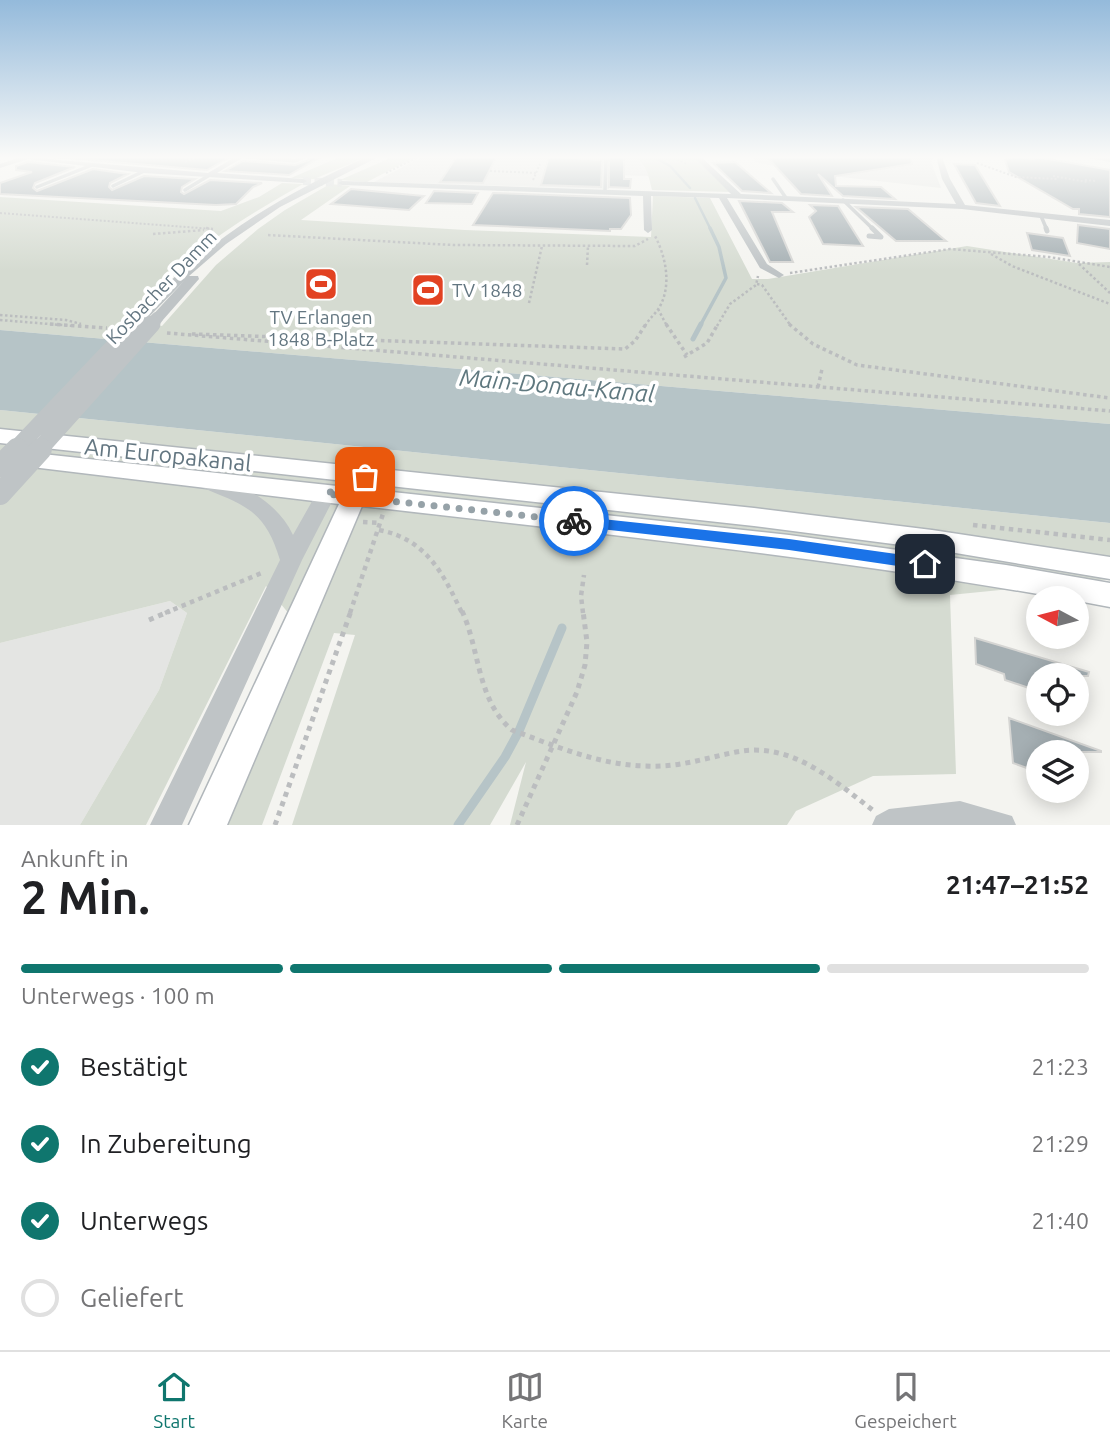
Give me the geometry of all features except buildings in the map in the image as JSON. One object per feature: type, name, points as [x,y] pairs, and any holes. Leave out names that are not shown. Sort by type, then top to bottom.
[{"type":"main road","name":"Am Europakanal","points":[[0,436],[347,492],[789,545],[1006,576],[1110,594]]},
{"type":"main road","name":"Am Europakanal","points":[[0,457],[204,480],[347,492],[787,519],[995,547],[1110,568]]},
{"type":"main road","points":[[208,825],[347,492]]},
{"type":"street","name":"Kosbacher Damm","points":[[0,494],[203,254],[245,222],[293,194]]},
{"type":"street","name":"Kosbacher Damm","points":[[0,466],[149,317],[220,254],[273,213],[305,194]]},
{"type":"street","points":[[647,194],[648,230]]},
{"type":"street","points":[[709,194],[962,207],[1110,223]]},
{"type":"street","points":[[955,194],[962,207]]},
{"type":"street","points":[[721,195],[763,266],[779,275]]},
{"type":"street","points":[[204,480],[257,503],[275,517],[285,535],[291,560]]},
{"type":"street","points":[[166,825],[291,560],[347,492]]},
{"type":"street","points":[[887,824],[960,814],[1003,825]]},
{"type":"lane","points":[[784,194],[786,198]]},
{"type":"lane","points":[[843,200],[881,237],[869,236]]},
{"type":"lane","points":[[1041,216],[1046,231]]},
{"type":"path","points":[[0,213],[213,229],[153,234]]},
{"type":"path","points":[[268,235],[453,245],[588,246],[641,245],[648,239],[648,230]]},
{"type":"path","points":[[648,230],[657,238],[667,271],[658,309],[633,345],[622,349],[205,332],[185,334],[1110,411]]},
{"type":"path","points":[[529,303],[542,246]]},
{"type":"path","points":[[587,265],[588,246]]},
{"type":"path","points":[[658,309],[685,356],[707,343],[730,304],[757,284],[758,275],[779,275],[950,249],[1049,257],[1110,267]]},
{"type":"path","points":[[989,253],[1012,266],[1110,304]]},
{"type":"path","points":[[1077,263],[1110,293]]},
{"type":"path","points":[[757,284],[762,285],[790,327],[823,351],[858,365],[1110,398]]},
{"type":"path","points":[[0,315],[66,320],[90,327],[0,320]]},
{"type":"path","points":[[818,387],[822,369]]},
{"type":"path","points":[[347,492],[381,523]]},
{"type":"path","points":[[275,825],[383,514]]},
{"type":"path","points":[[379,530],[392,532],[414,542],[435,566],[469,626],[493,709],[502,724],[512,730],[592,758],[630,766],[668,766],[762,749],[791,757],[819,771],[887,824]]},
{"type":"path","points":[[149,620],[291,560]]},
{"type":"path","points":[[517,825],[554,746],[585,665],[587,642],[581,596],[584,575]]},
{"type":"shaded area","points":[[285,194],[209,243],[186,261],[146,298],[129,318],[162,326],[216,265],[258,229],[312,194],[338,194],[301,220],[651,237],[653,196],[710,198],[752,279],[768,279],[967,246],[1077,263],[1110,262],[1110,424],[0,330],[0,197],[221,211],[259,197]]},
{"type":"shaded area","points":[[0,410],[1110,523],[1110,579],[950,595],[956,774],[873,776],[796,811],[787,825],[510,825],[526,762],[490,825],[292,825],[355,635],[334,633],[262,825],[222,825],[304,632],[266,586],[146,825],[80,825],[159,690],[187,613],[170,601],[0,643]]},
{"type":"shaded area","points":[[170,601],[187,613],[159,690],[80,825],[0,825],[0,643]]},
{"type":"water","name":"Main-Donau-Kanal","points":[[0,330],[1110,424],[1110,523],[0,410]]},
{"type":"waterway","points":[[695,198],[710,228]]},
{"type":"waterway","points":[[700,326],[726,278],[719,247],[710,228]]},
{"type":"waterway","points":[[693,339],[701,324]]},
{"type":"waterway","points":[[458,825],[505,757],[519,731],[562,628]]},
{"type":"way so far","points":[[365,477],[326,494],[574,521]]},
{"type":"place","name":"TV Erlangen 1848 B-Platz","points":[[321,284]]},
{"type":"place","name":"TV 1848","points":[[428,290]]},
{"type":"route","points":[[574,521],[789,545],[925,564]]}]
